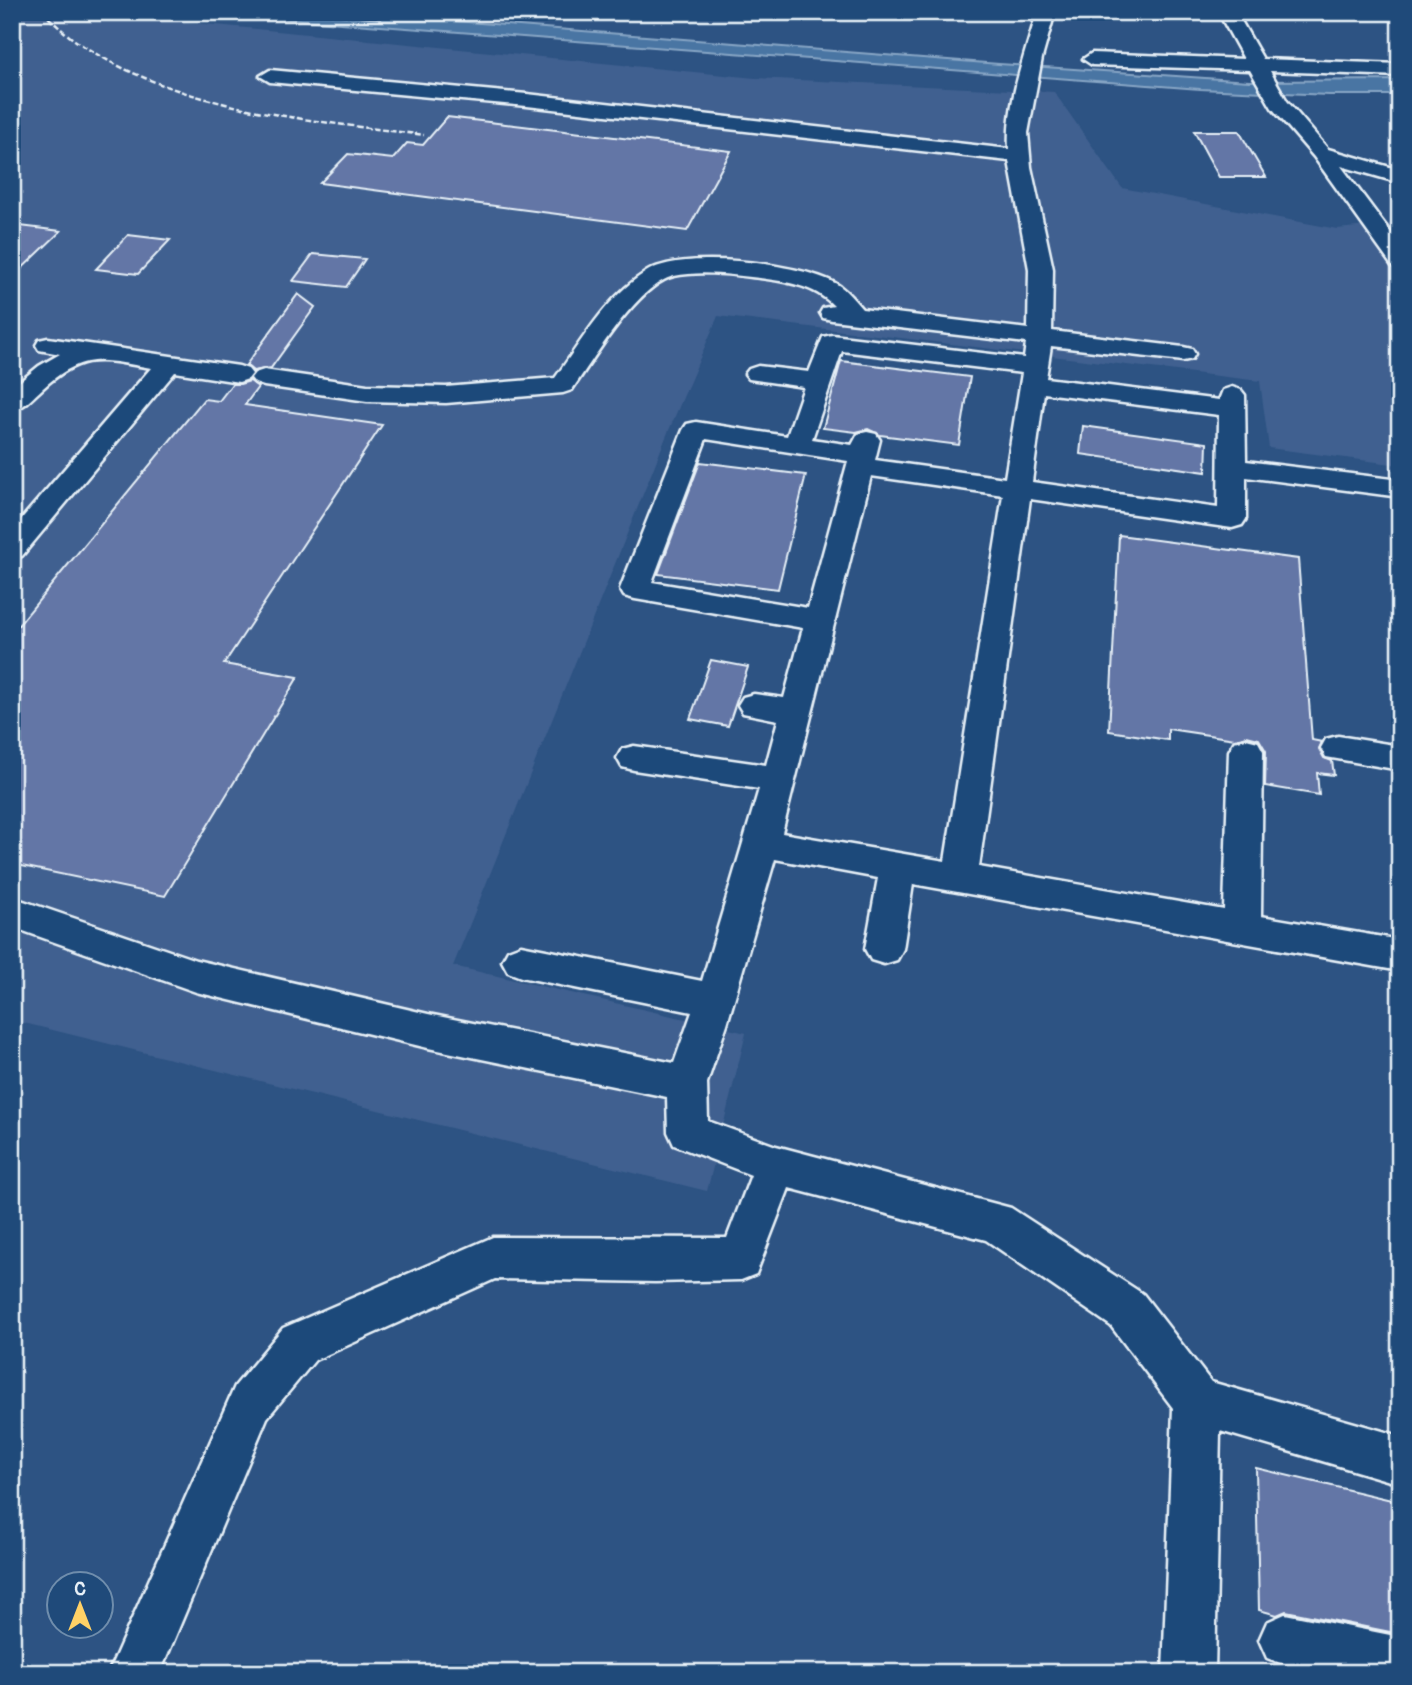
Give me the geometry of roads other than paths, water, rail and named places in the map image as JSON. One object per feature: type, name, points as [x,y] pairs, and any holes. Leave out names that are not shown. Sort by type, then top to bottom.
[{"type":"street","points":[[960,878],[1040,335],[1041,268],[1019,156],[1018,133],[1033,58],[1046,12]]},
{"type":"street","points":[[1227,12],[1279,104],[1321,153],[1400,261]]},
{"type":"street","points":[[1092,59],[1260,70],[1400,70]]},
{"type":"street","points":[[270,76],[527,100],[1019,156]]},
{"type":"street","points":[[1321,153],[1400,177]]},
{"type":"street","points":[[264,378],[367,393],[446,395],[562,384],[627,297],[659,272],[687,268],[731,268],[800,277],[828,288],[844,314],[1184,354]]},
{"type":"street","points":[[797,445],[832,342],[1032,375],[1232,402],[1233,519],[1016,486],[863,453],[797,445],[696,430],[635,589],[818,620]]},
{"type":"street","points":[[48,345],[239,374]]},
{"type":"street","points":[[12,403],[41,373],[67,359],[92,351]]},
{"type":"street","points":[[12,549],[169,363]]},
{"type":"street","points":[[758,374],[818,381]]},
{"type":"street","points":[[863,453],[762,843],[687,1083],[688,1132],[776,1165],[996,1222],[1128,1310],[1197,1401],[1400,1460]]},
{"type":"street","points":[[1232,467],[1399,491]]},
{"type":"street","points":[[754,705],[796,712]]},
{"type":"street","points":[[1338,748],[1400,758]]},
{"type":"street","points":[[1242,928],[1245,751]]},
{"type":"street","points":[[634,758],[779,779]]},
{"type":"street","points":[[762,843],[1400,956]]},
{"type":"street","points":[[884,949],[898,867]]},
{"type":"street","points":[[12,912],[196,976],[428,1031],[687,1083]]},
{"type":"street","points":[[521,961],[715,1000]]},
{"type":"street","points":[[134,1673],[251,1402],[299,1344],[493,1258],[655,1261],[741,1259],[776,1165]]},
{"type":"street","points":[[1189,1673],[1197,1401]]},
{"type":"street","points":[[1285,1640],[1400,1663]]},
{"type":"water","points":[[198,12],[366,14],[1249,81],[1395,80],[1400,81],[1400,95],[1329,95],[1200,89]]},
{"type":"railway","points":[[42,12],[74,40],[118,66],[159,84],[202,98],[290,117],[424,135]]}]
